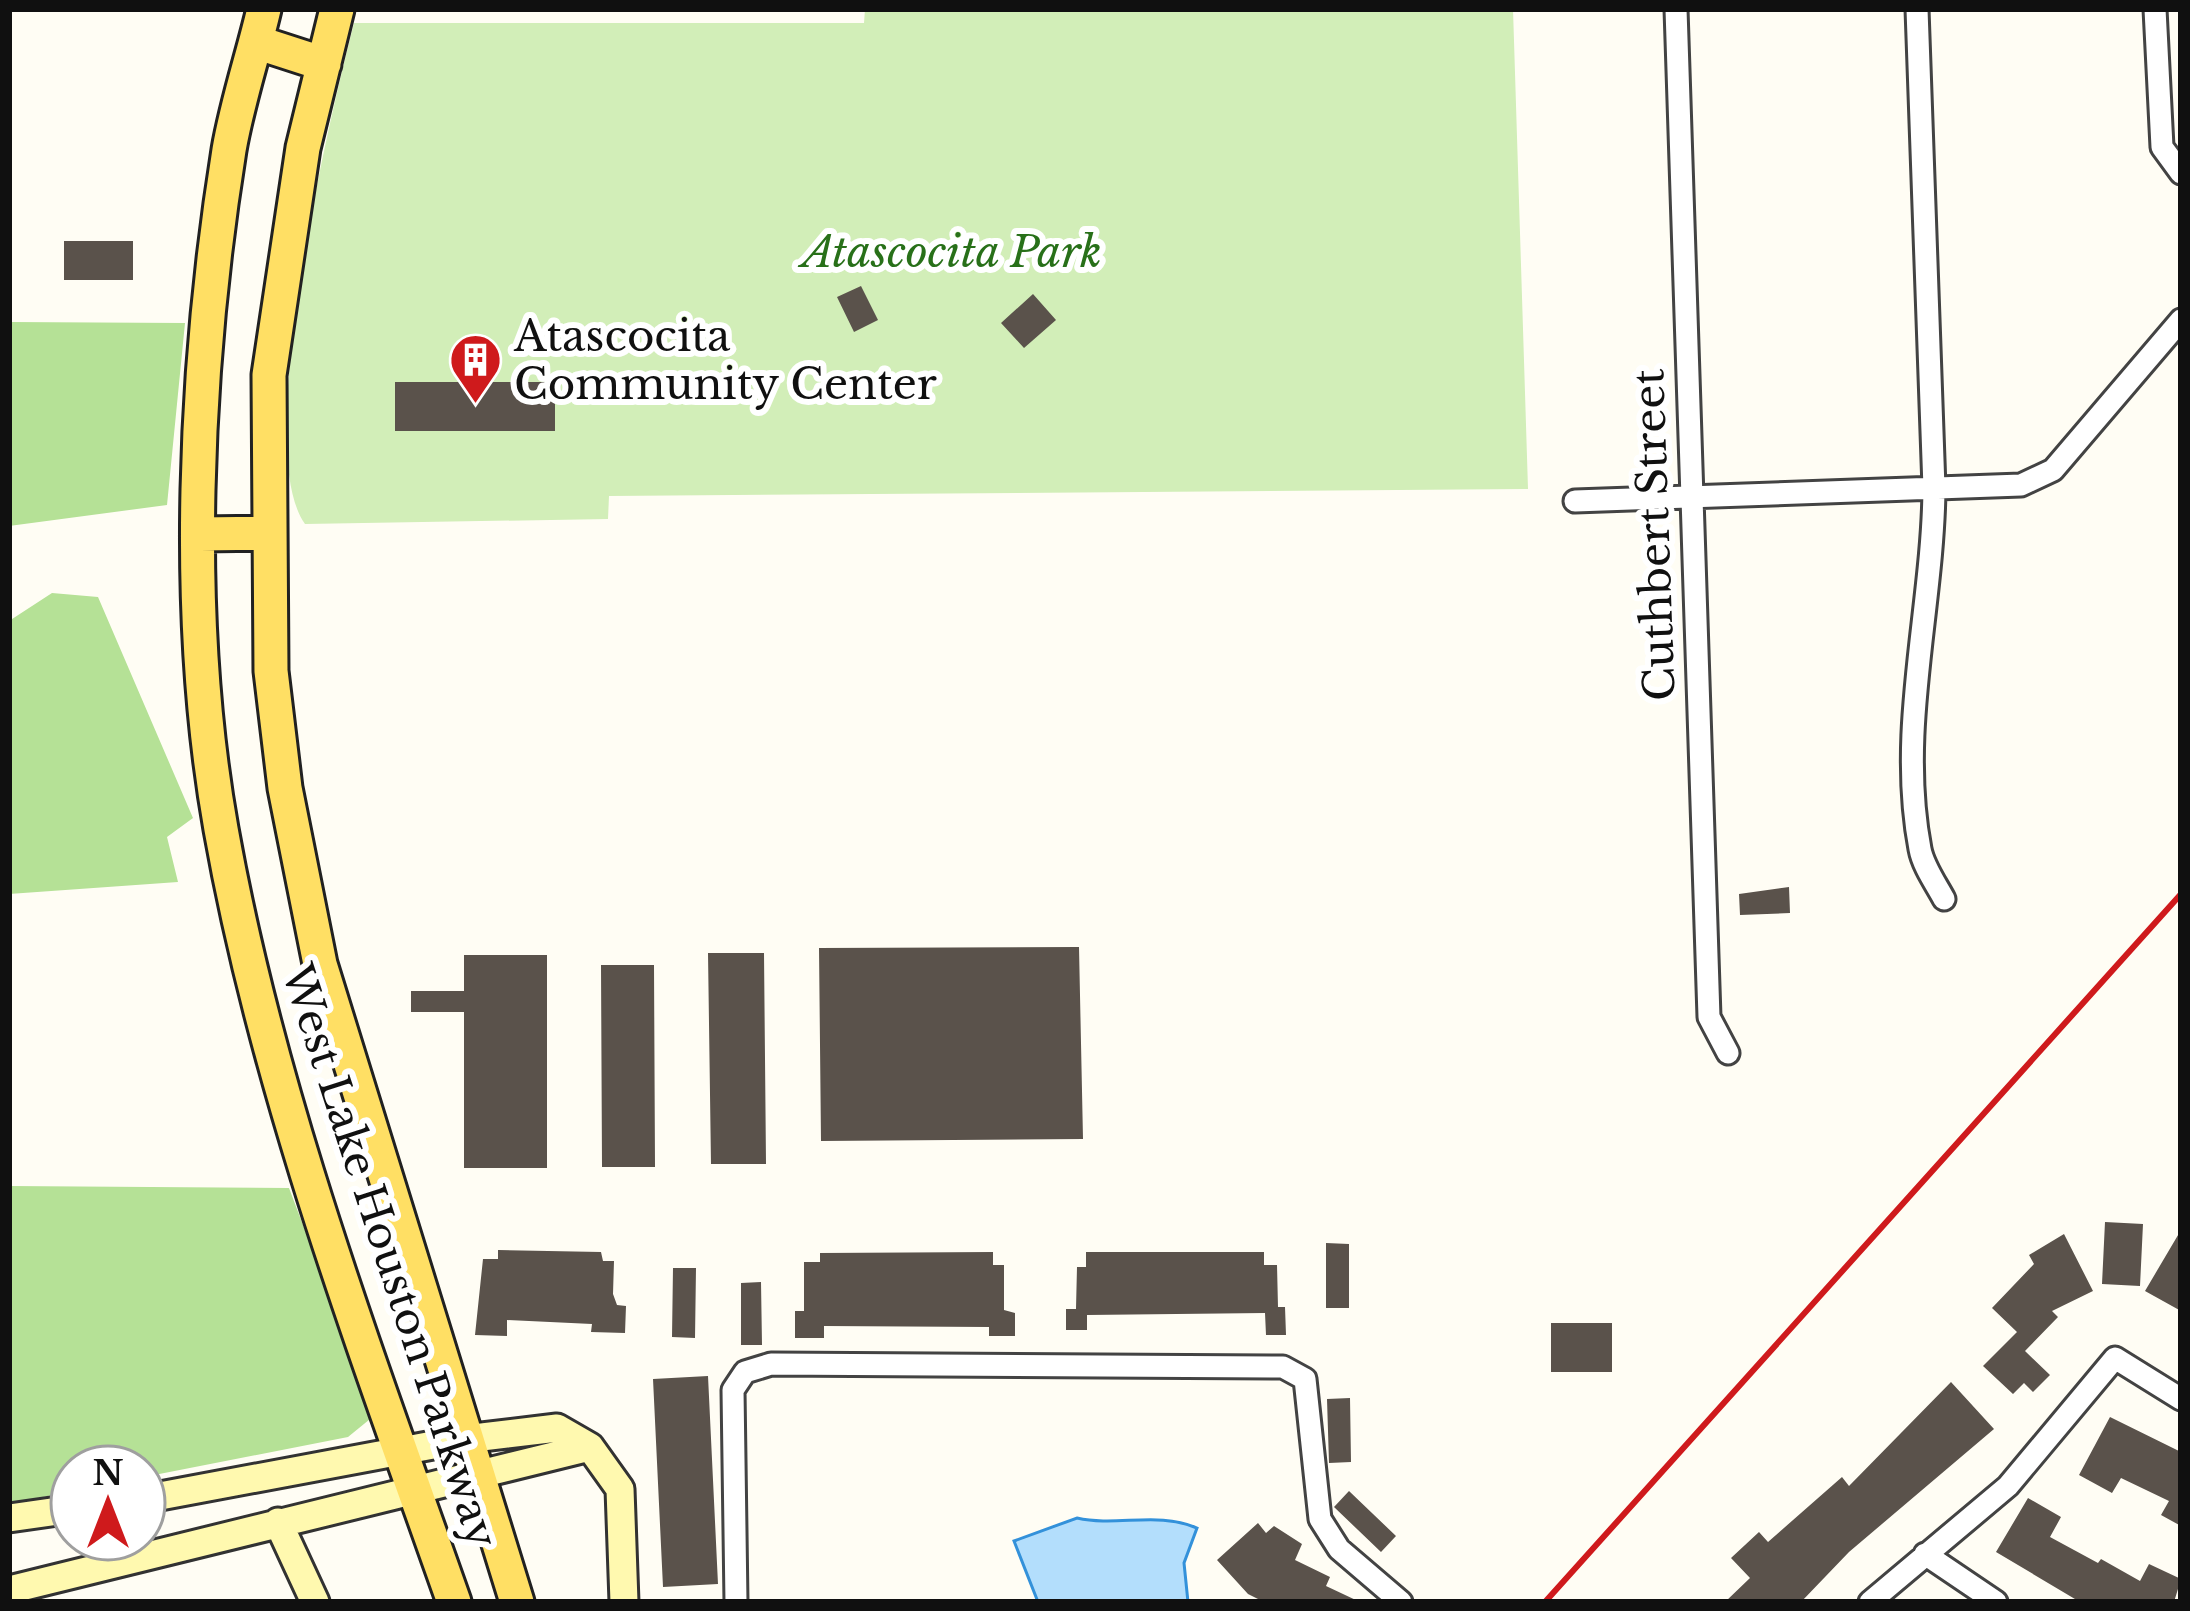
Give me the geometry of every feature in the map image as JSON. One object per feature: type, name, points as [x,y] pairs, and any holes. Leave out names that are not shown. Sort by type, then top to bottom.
[{"type":"main road","name":"West Lake Houston Parkway","points":[[337,9],[303,148],[272,352],[267,533],[271,671],[283,769],[320,964],[517,1602]]},
{"type":"main road","name":"West Lake Houston Parkway","points":[[260,25],[230,148],[200,433],[200,533],[212,761],[254,990],[304,1164],[454,1602]]},
{"type":"main road","points":[[260,25],[324,64]]},
{"type":"main road","points":[[200,533],[267,533]]},
{"type":"street","name":"Cuthbert Street","points":[[1676,9],[1709,1017],[1728,1053]]},
{"type":"street","points":[[1917,9],[1934,559],[1912,724],[1920,853],[1944,899]]},
{"type":"street","points":[[2155,9],[2162,147],[2181,173]]},
{"type":"street","points":[[1575,501],[2021,485],[2053,470],[2181,320]]},
{"type":"street","points":[[1870,1602],[2008,1486],[2115,1358],[2181,1399]]},
{"type":"street","points":[[736,1602],[733,1390],[746,1372],[771,1364],[1283,1367],[1305,1379],[1320,1519],[1339,1549],[1401,1602]]},
{"type":"street","points":[[168,1494],[465,1439],[557,1428],[590,1447],[620,1489],[624,1602]]},
{"type":"street","points":[[9,1591],[590,1447]]},
{"type":"street","points":[[9,1519],[48,1513]]},
{"type":"street","points":[[278,1522],[315,1602]]},
{"type":"street","points":[[1925,1554],[1996,1602]]},
{"type":"green space","name":"Atascocita Park","points":[[865,9],[1513,9],[1528,489],[609,496],[608,519],[305,524],[291,485],[286,427],[290,357],[314,203],[354,23],[864,23]]},
{"type":"green space","points":[[9,322],[185,323],[167,505],[9,526]]},
{"type":"green space","points":[[52,593],[98,597],[193,818],[167,837],[178,882],[9,894],[9,621]]},
{"type":"green space","points":[[9,1186],[289,1188],[375,1415],[348,1437],[168,1472],[168,1443],[48,1443],[48,1496],[9,1504]]},
{"type":"water","points":[[1077,1518],[1167,1521],[1197,1528],[1184,1563],[1188,1602],[1038,1602],[1014,1541]]},
{"type":"building","points":[[64,241],[133,241],[133,280],[64,280]]},
{"type":"building","points":[[861,286],[878,320],[854,332],[837,297]]},
{"type":"building","points":[[1033,294],[1056,320],[1024,348],[1001,323]]},
{"type":"building","name":"Atascocita Community Center","points":[[395,382],[555,382],[555,431],[395,431]]},
{"type":"building","points":[[1789,887],[1790,913],[1740,915],[1739,894]]},
{"type":"building","points":[[1079,947],[1083,1139],[821,1141],[819,948]]},
{"type":"building","points":[[708,953],[764,953],[766,1164],[711,1164]]},
{"type":"building","points":[[464,955],[547,955],[547,1168],[464,1168],[464,1012],[411,1012],[411,991],[464,991]]},
{"type":"building","points":[[601,965],[654,965],[655,1167],[602,1167]]},
{"type":"building","points":[[2105,1222],[2143,1224],[2140,1286],[2102,1284]]},
{"type":"building","points":[[2181,1230],[2181,1311],[2145,1291]]},
{"type":"building","points":[[2064,1234],[2093,1291],[2052,1311],[2058,1317],[2025,1351],[2050,1375],[2033,1392],[2024,1383],[2013,1394],[1983,1366],[2017,1332],[1992,1308],[2034,1264],[2029,1255]]},
{"type":"building","points":[[1326,1243],[1349,1244],[1349,1308],[1326,1308]]},
{"type":"building","points":[[498,1250],[601,1252],[603,1261],[614,1261],[613,1294],[617,1305],[626,1306],[625,1333],[591,1332],[592,1324],[507,1320],[507,1336],[475,1335],[483,1259],[498,1259]]},
{"type":"building","points":[[993,1252],[993,1265],[1004,1265],[1004,1310],[1015,1313],[1015,1336],[989,1336],[989,1327],[824,1326],[824,1338],[795,1338],[795,1311],[804,1311],[804,1262],[820,1262],[820,1253]]},
{"type":"building","points":[[1086,1252],[1264,1252],[1264,1265],[1277,1265],[1278,1307],[1285,1307],[1286,1335],[1266,1335],[1265,1313],[1087,1315],[1087,1330],[1066,1330],[1066,1309],[1076,1309],[1077,1267],[1086,1267]]},
{"type":"building","points":[[673,1268],[696,1268],[695,1338],[672,1337]]},
{"type":"building","points":[[761,1282],[762,1345],[741,1345],[741,1283]]},
{"type":"building","points":[[1551,1323],[1612,1323],[1612,1372],[1551,1372]]},
{"type":"building","points":[[708,1376],[718,1584],[663,1587],[653,1379]]},
{"type":"building","points":[[1951,1382],[1994,1429],[1849,1552],[1801,1602],[1725,1602],[1750,1578],[1731,1558],[1759,1532],[1768,1542],[1842,1477],[1849,1486]]},
{"type":"building","points":[[1350,1398],[1351,1462],[1329,1463],[1327,1399]]},
{"type":"building","points":[[2110,1417],[2181,1452],[2181,1526],[2161,1515],[2169,1501],[2121,1478],[2112,1493],[2079,1475]]},
{"type":"building","points":[[1349,1491],[1396,1536],[1381,1552],[1334,1507]]},
{"type":"building","points":[[2028,1498],[2061,1517],[2050,1537],[2098,1563],[2101,1559],[2140,1581],[2149,1564],[2181,1579],[2174,1602],[2080,1602],[1996,1552]]},
{"type":"building","points":[[1258,1523],[1266,1533],[1274,1526],[1302,1544],[1295,1560],[1330,1577],[1326,1586],[1360,1602],[1264,1602],[1248,1594],[1217,1560]]},
{"type":"railway","points":[[1545,1602],[2181,894]]},
{"type":"place","name":"Atascocita Community Center","points":[[475,406]]}]
